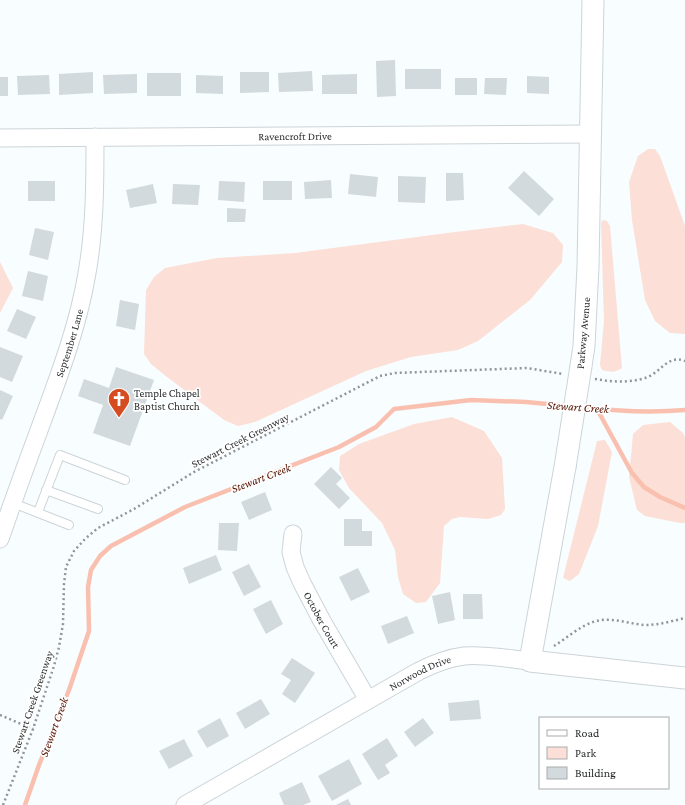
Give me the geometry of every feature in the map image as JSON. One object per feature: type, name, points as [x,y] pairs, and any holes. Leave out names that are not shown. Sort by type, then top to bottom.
[{"type":"street","name":"Parkway Avenue","points":[[530,661],[565,467],[581,373],[584,346],[591,134],[593,0]]},
{"type":"street","name":"Ravencroft Drive","points":[[0,138],[591,134]]},
{"type":"street","name":"September Lane","points":[[0,539],[59,376],[75,326],[87,275],[92,242],[95,195],[95,137]]},
{"type":"street","name":"October Court","points":[[292,534],[291,552],[295,567],[302,583],[322,621],[368,700]]},
{"type":"street","name":"Norwood Drive","points":[[185,805],[419,670],[442,661],[464,656],[475,656],[685,678]]},
{"type":"lane","points":[[38,512],[60,455],[125,480]]},
{"type":"lane","points":[[46,490],[98,509]]},
{"type":"lane","points":[[13,503],[69,525]]},
{"type":"path","name":"Stewart Creek Greenway","points":[[3,805],[33,729],[59,647],[63,624],[66,568],[74,551],[98,528],[134,509],[194,472],[380,376],[395,373],[527,368],[581,373],[608,381],[630,381],[651,376],[658,372],[665,363],[672,360],[680,359],[685,361]]},
{"type":"path","points":[[554,646],[583,627],[596,621],[608,619],[644,625],[657,624],[685,618]]},
{"type":"path","points":[[0,716],[33,729]]},
{"type":"green space","points":[[648,149],[655,149],[660,156],[685,226],[685,334],[670,333],[655,321],[645,300],[632,220],[629,182],[638,156]]},
{"type":"green space","points":[[603,220],[607,221],[610,226],[622,368],[612,372],[602,370],[600,365],[604,321],[601,223]]},
{"type":"green space","points":[[523,224],[553,233],[563,245],[562,262],[530,300],[478,341],[458,350],[411,357],[366,371],[255,422],[238,426],[224,420],[151,364],[144,354],[146,290],[154,277],[165,268],[217,258],[295,253]]},
{"type":"green space","points":[[0,262],[13,288],[0,313]]},
{"type":"green space","points":[[452,417],[484,431],[502,458],[505,509],[501,515],[488,519],[460,517],[452,519],[444,526],[440,583],[426,602],[416,603],[403,594],[398,577],[395,550],[382,523],[349,488],[339,470],[340,456],[359,444],[414,424]]},
{"type":"green space","points":[[670,422],[683,433],[685,437],[685,523],[645,516],[637,510],[629,477],[633,434],[643,425]]},
{"type":"green space","points":[[605,440],[612,452],[598,526],[579,574],[570,581],[563,578],[597,441]]},
{"type":"building","points":[[395,60],[396,96],[377,97],[376,61]]},
{"type":"building","points":[[405,69],[441,69],[441,89],[405,89]]},
{"type":"building","points":[[312,71],[313,91],[279,92],[278,73]]},
{"type":"building","points":[[93,72],[93,93],[59,95],[59,74]]},
{"type":"building","points":[[240,72],[269,72],[269,92],[240,93]]},
{"type":"building","points":[[147,73],[181,73],[181,96],[147,96]]},
{"type":"building","points":[[137,74],[137,93],[104,94],[103,75]]},
{"type":"building","points":[[357,74],[357,94],[322,94],[322,75]]},
{"type":"building","points":[[49,75],[50,94],[18,95],[17,76]]},
{"type":"building","points":[[196,75],[223,76],[223,94],[196,93]]},
{"type":"building","points":[[527,76],[549,77],[549,94],[527,93]]},
{"type":"building","points":[[0,77],[8,77],[8,96],[0,96]]},
{"type":"building","points":[[455,78],[477,78],[477,95],[455,95]]},
{"type":"building","points":[[485,78],[507,78],[506,95],[484,94]]},
{"type":"building","points":[[524,171],[554,199],[539,216],[508,188]]},
{"type":"building","points":[[446,173],[463,173],[464,200],[446,201]]},
{"type":"building","points":[[350,174],[378,177],[376,197],[348,194]]},
{"type":"building","points":[[398,176],[426,177],[425,203],[398,202]]},
{"type":"building","points":[[331,180],[332,198],[305,199],[304,182]]},
{"type":"building","points":[[28,181],[55,181],[55,201],[28,201]]},
{"type":"building","points":[[219,181],[245,182],[244,202],[218,200]]},
{"type":"building","points":[[263,181],[292,181],[292,200],[263,200]]},
{"type":"building","points":[[153,184],[157,203],[130,208],[126,190]]},
{"type":"building","points":[[173,184],[200,185],[198,205],[172,204]]},
{"type":"building","points":[[227,208],[246,209],[245,222],[227,222]]},
{"type":"building","points":[[35,228],[54,232],[48,260],[29,255]]},
{"type":"building","points":[[28,271],[48,276],[43,301],[22,296]]},
{"type":"building","points":[[120,300],[139,304],[135,330],[116,326]]},
{"type":"building","points":[[17,309],[36,317],[26,339],[7,331]]},
{"type":"building","points":[[0,347],[23,356],[12,382],[0,377]]},
{"type":"building","name":"Temple Chapel Baptist Church","points":[[116,367],[154,380],[130,446],[93,433],[103,405],[78,396],[84,379],[109,388]]},
{"type":"building","points":[[0,390],[13,396],[2,420],[0,419]]},
{"type":"building","points":[[331,467],[342,478],[336,484],[350,498],[339,509],[314,484]]},
{"type":"building","points":[[265,492],[272,510],[249,520],[241,502]]},
{"type":"building","points":[[344,519],[362,519],[362,531],[372,531],[372,546],[344,546]]},
{"type":"building","points":[[219,523],[239,523],[237,551],[218,550]]},
{"type":"building","points":[[216,555],[222,570],[189,584],[183,568]]},
{"type":"building","points":[[249,564],[261,587],[244,596],[232,572]]},
{"type":"building","points":[[358,568],[370,592],[351,601],[339,577]]},
{"type":"building","points":[[450,592],[455,620],[438,624],[432,596]]},
{"type":"building","points":[[463,594],[482,594],[483,619],[463,619]]},
{"type":"building","points":[[271,600],[283,624],[266,634],[253,609]]},
{"type":"building","points":[[407,616],[414,633],[388,644],[381,626]]},
{"type":"building","points":[[292,658],[315,673],[295,703],[282,694],[291,680],[281,674]]},
{"type":"building","points":[[261,699],[270,714],[245,729],[236,713]]},
{"type":"building","points":[[479,700],[481,719],[450,721],[448,703]]},
{"type":"building","points":[[220,718],[229,736],[207,748],[197,731]]},
{"type":"building","points":[[423,718],[434,733],[415,747],[404,732]]},
{"type":"building","points":[[387,738],[398,756],[385,765],[390,773],[378,780],[362,754]]},
{"type":"building","points":[[184,739],[193,756],[169,769],[159,751]]},
{"type":"building","points":[[349,759],[362,784],[332,801],[318,776]]},
{"type":"building","points":[[302,782],[311,802],[303,805],[284,805],[279,793]]},
{"type":"building","points":[[348,799],[351,805],[336,805]]},
{"type":"waterway","name":"Stewart Creek","points":[[25,805],[39,765],[69,690],[89,631],[88,587],[91,570],[100,556],[111,546],[185,507],[339,447],[376,427],[394,409],[471,400],[526,402],[569,406]]},
{"type":"waterway","name":"Stewart Creek","points":[[580,407],[632,411],[685,410]]},
{"type":"waterway","points":[[597,409],[632,473],[644,487],[660,497],[685,508]]},
{"type":"place","name":"Temple Chapel Baptist Church","points":[[119,418]]}]
